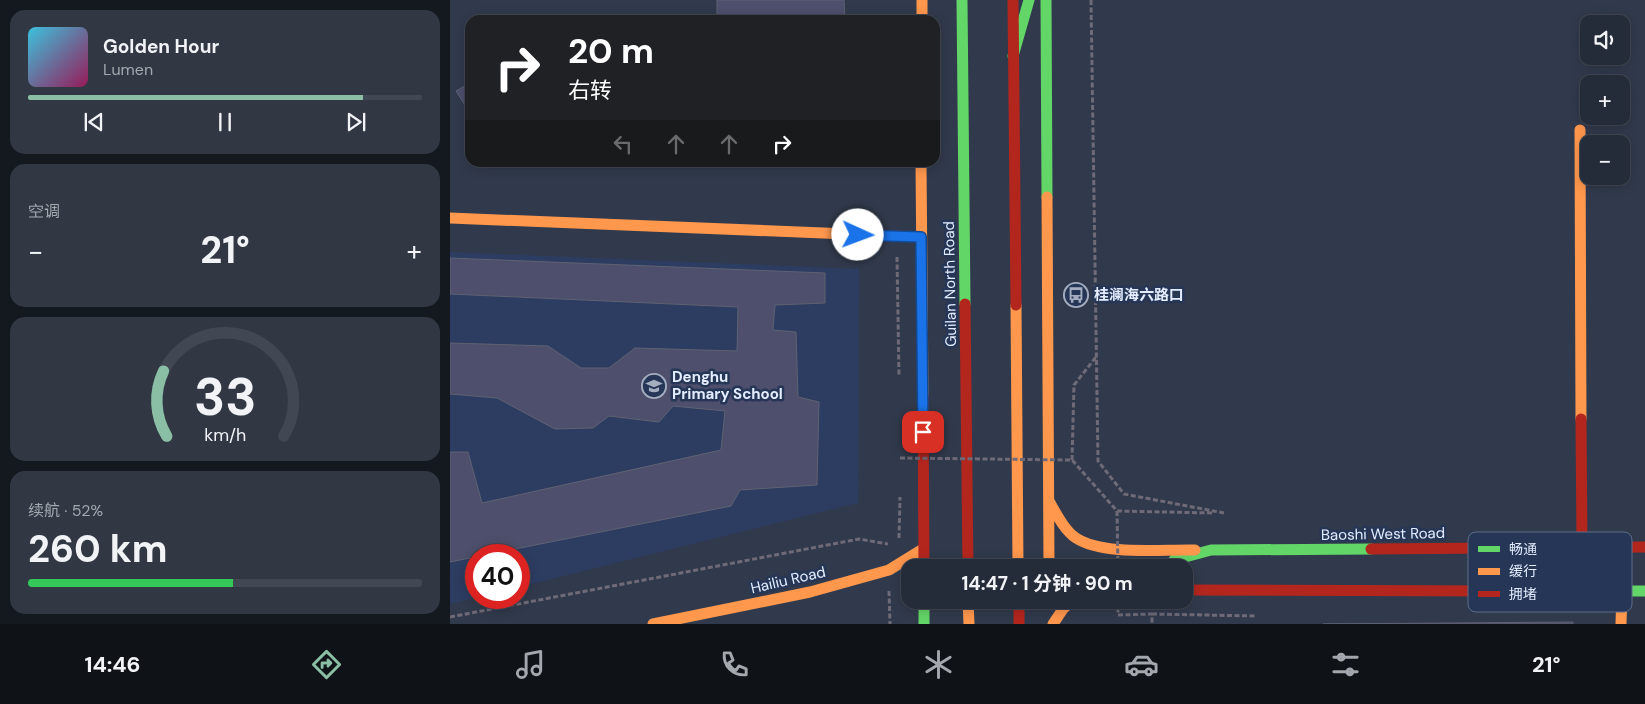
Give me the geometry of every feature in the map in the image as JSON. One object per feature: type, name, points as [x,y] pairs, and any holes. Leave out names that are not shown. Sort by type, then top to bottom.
[{"type":"main road","points":[[922,0],[922,15]]},
{"type":"main road","name":"Guilan North Road","points":[[962,0],[968,559]]},
{"type":"main road","points":[[1013,0],[1018,559]]},
{"type":"main road","points":[[1013,56],[1028,0]]},
{"type":"main road","points":[[1046,0],[1049,559]]},
{"type":"main road","points":[[1580,130],[1582,532]]},
{"type":"main road","points":[[922,167],[924,559]]},
{"type":"main road","points":[[450,218],[921,237]]},
{"type":"main road","name":"Baoshi West Road","points":[[1048,499],[1064,526],[1077,539],[1107,547],[1211,550],[1468,548]]},
{"type":"main road","name":"Baoshi West Road","points":[[1632,546],[1645,546]]},
{"type":"main road","name":"Hailiu Road","points":[[653,624],[810,592],[872,575],[889,570],[924,549]]},
{"type":"main road","name":"Baoshi West Road","points":[[1178,559],[1211,550]]},
{"type":"main road","points":[[1193,590],[1468,591]]},
{"type":"main road","points":[[1632,592],[1645,591]]},
{"type":"main road","points":[[924,609],[924,624]]},
{"type":"main road","points":[[968,609],[968,624]]},
{"type":"main road","points":[[1019,609],[1019,624]]},
{"type":"main road","points":[[1049,609],[1051,624]]},
{"type":"main road","points":[[1051,624],[1063,609]]},
{"type":"path","points":[[1091,0],[1098,461],[1124,494],[1224,513],[1117,511]]},
{"type":"path","points":[[897,236],[898,354]]},
{"type":"path","points":[[1096,357],[1074,385],[1072,460],[1117,511],[1118,559]]},
{"type":"path","points":[[900,468],[900,458],[1072,460]]},
{"type":"path","points":[[899,543],[900,496]]},
{"type":"path","points":[[450,617],[859,539],[888,544]]},
{"type":"path","points":[[1118,609],[1118,615],[1257,616]]},
{"type":"path","points":[[1152,614],[1152,624]]},
{"type":"shaded area","name":"Denghu Primary School","points":[[450,252],[859,269],[858,503],[530,584],[530,544],[465,544],[465,600],[450,604]]},
{"type":"building","points":[[717,0],[844,0],[845,15],[717,15]]},
{"type":"building","points":[[465,86],[465,105],[456,91]]},
{"type":"building","points":[[450,258],[825,273],[825,303],[775,305],[773,330],[796,332],[798,397],[819,402],[817,485],[740,490],[731,506],[530,546],[530,544],[465,544],[465,559],[450,562],[450,452],[468,452],[482,503],[721,450],[725,411],[673,406],[659,422],[609,416],[593,428],[555,429],[497,398],[450,394],[450,343],[548,346],[581,368],[609,368],[635,348],[737,351],[738,307],[450,294]]},
{"type":"building","points":[[1573,622],[1573,624],[1323,624]]},
{"type":"traffic: fast","points":[[962,0],[965,304]]},
{"type":"traffic: fast","points":[[1013,56],[1029,0]]},
{"type":"traffic: fast","points":[[1046,0],[1047,197]]},
{"type":"traffic: fast","points":[[1178,559],[1211,550],[1371,549]]},
{"type":"traffic: fast","points":[[1632,591],[1645,591]]},
{"type":"traffic: fast","points":[[924,609],[924,624]]},
{"type":"traffic: slow","points":[[922,0],[922,15]]},
{"type":"traffic: slow","points":[[1580,130],[1581,419]]},
{"type":"traffic: slow","points":[[921,167],[923,395]]},
{"type":"traffic: slow","points":[[1047,197],[1049,559]]},
{"type":"traffic: slow","points":[[450,218],[848,234]]},
{"type":"traffic: slow","points":[[1016,305],[1018,559]]},
{"type":"traffic: slow","points":[[1049,501],[1068,531],[1076,538],[1088,544],[1117,549],[1150,551],[1195,550]]},
{"type":"traffic: slow","points":[[653,624],[810,592],[889,570],[923,549]]},
{"type":"traffic: slow","points":[[968,609],[969,624]]},
{"type":"traffic: slow","points":[[1053,624],[1063,609]]},
{"type":"traffic: slow","points":[[1621,612],[1621,624]]},
{"type":"traffic: jam","points":[[1013,0],[1016,305]]},
{"type":"traffic: jam","points":[[848,234],[921,237]]},
{"type":"traffic: jam","points":[[965,304],[968,559]]},
{"type":"traffic: jam","points":[[923,395],[924,559]]},
{"type":"traffic: jam","points":[[1581,419],[1582,532]]},
{"type":"traffic: jam","points":[[1632,547],[1645,547]]},
{"type":"traffic: jam","points":[[1371,549],[1468,548]]},
{"type":"traffic: jam","points":[[1193,590],[1468,591]]},
{"type":"traffic: jam","points":[[1019,609],[1019,624]]},
{"type":"place","name":"桂澜海六路口","points":[[1076,295]]},
{"type":"place","name":"Denghu Primary School","points":[[654,386]]},
{"type":"route","points":[[858,235],[921,237],[923,432]]}]
